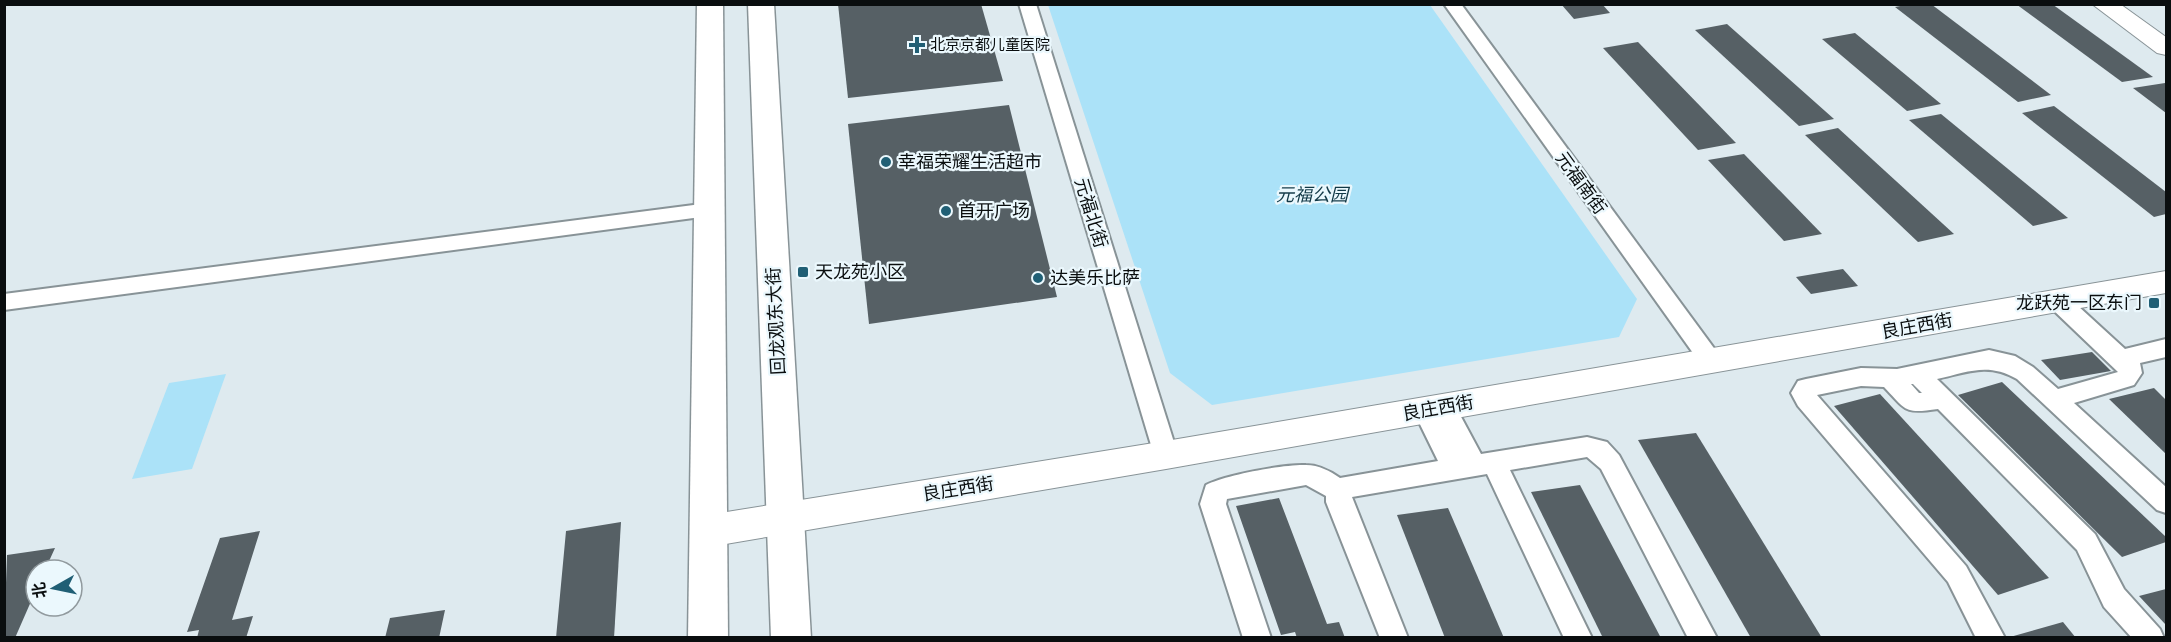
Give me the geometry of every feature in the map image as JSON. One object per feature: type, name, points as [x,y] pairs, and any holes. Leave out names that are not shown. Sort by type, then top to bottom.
[{"type":"main road","points":[[708,638],[710,4]]},
{"type":"main road","name":"回龙观东大街","points":[[761,4],[791,638]]},
{"type":"street","name":"元福北街","points":[[1027,4],[1166,455]]},
{"type":"street","name":"元福南街","points":[[1452,4],[1711,361]]},
{"type":"street","points":[[2104,4],[2166,48]]},
{"type":"street","points":[[4,302],[709,210]]},
{"type":"street","name":"良庄西街","points":[[708,531],[1166,455],[2166,282]]},
{"type":"street","points":[[2054,399],[2126,379],[2130,375],[2130,361],[2063,300]]},
{"type":"street","points":[[2130,361],[2164,352]]},
{"type":"street","points":[[1991,638],[1957,574],[1804,396],[1806,388],[1861,377],[1890,378],[1983,360],[2000,360],[2019,369],[2166,502]]},
{"type":"street","points":[[1918,374],[2086,542],[2114,598],[2150,638]]},
{"type":"street","points":[[1890,378],[1914,404],[1943,399]]},
{"type":"street","points":[[1435,409],[1474,466],[1578,638]]},
{"type":"street","points":[[1340,491],[1346,488],[1582,447],[1593,447],[1603,453],[1703,638]]},
{"type":"street","points":[[1257,638],[1213,504],[1215,493],[1227,487],[1306,475],[1320,478],[1340,491]]},
{"type":"street","points":[[1340,491],[1339,502],[1394,638]]},
{"type":"green space","name":"元福公园","points":[[1048,5],[1430,5],[1637,299],[1619,337],[1212,405],[1170,373]]},
{"type":"green space","points":[[226,374],[192,469],[132,479],[169,383]]},
{"type":"building","name":"北京京都儿童医院","points":[[838,4],[981,4],[1003,81],[848,98]]},
{"type":"building","points":[[1561,4],[1602,4],[1610,13],[1574,19]]},
{"type":"building","points":[[1931,4],[2051,95],[2018,102],[1895,7]]},
{"type":"building","points":[[2016,4],[2052,4],[2153,77],[2122,82]]},
{"type":"building","points":[[1727,24],[1834,119],[1799,126],[1695,30]]},
{"type":"building","points":[[1855,33],[1941,104],[1907,111],[1822,39]]},
{"type":"building","points":[[1638,42],[1736,143],[1698,150],[1603,48]]},
{"type":"building","points":[[2165,83],[2166,113],[2133,88]]},
{"type":"building","name":"首开广场","points":[[1009,105],[1057,297],[869,324],[848,124]]},
{"type":"building","points":[[2054,106],[2166,192],[2166,214],[2154,217],[2022,113]]},
{"type":"building","points":[[1941,114],[2068,218],[2033,226],[1909,120]]},
{"type":"building","points":[[1838,128],[1954,234],[1918,242],[1805,135]]},
{"type":"building","points":[[1744,154],[1822,234],[1784,241],[1708,160]]},
{"type":"building","points":[[1843,269],[1858,286],[1811,294],[1796,277]]},
{"type":"building","points":[[2092,352],[2111,371],[2060,380],[2041,360]]},
{"type":"building","points":[[2002,382],[2166,537],[2166,542],[2122,557],[1958,395]]},
{"type":"building","points":[[2154,388],[2166,400],[2166,454],[2109,399]]},
{"type":"building","points":[[1880,394],[2049,578],[1998,595],[1834,406]]},
{"type":"building","points":[[1696,433],[1822,638],[1751,638],[1638,440]]},
{"type":"building","points":[[1580,485],[1661,638],[1603,638],[1531,492]]},
{"type":"building","points":[[1279,498],[1327,624],[1339,622],[1345,638],[1297,638],[1295,632],[1281,635],[1236,506]]},
{"type":"building","points":[[1448,508],[1504,638],[1445,638],[1397,515]]},
{"type":"building","points":[[621,522],[614,638],[556,638],[566,531]]},
{"type":"building","points":[[260,531],[232,620],[253,616],[246,638],[197,638],[199,630],[187,632],[220,538]]},
{"type":"building","points":[[55,548],[50,558],[24,558],[24,617],[15,638],[4,638],[7,555]]},
{"type":"building","points":[[2166,589],[2166,625],[2139,596]]},
{"type":"building","points":[[445,610],[439,638],[385,638],[390,618]]},
{"type":"building","points":[[2063,622],[2076,638],[2010,638],[2010,637]]},
{"type":"place","name":"北京京都儿童医院","points":[[917,45]]},
{"type":"place","name":"幸福荣耀生活超市","points":[[886,162]]},
{"type":"place","name":"首开广场","points":[[946,211]]},
{"type":"place","name":"天龙苑小区","points":[[803,272]]},
{"type":"place","name":"达美乐比萨","points":[[1038,278]]},
{"type":"place","name":"龙跃苑一区东门","points":[[2154,303]]}]
